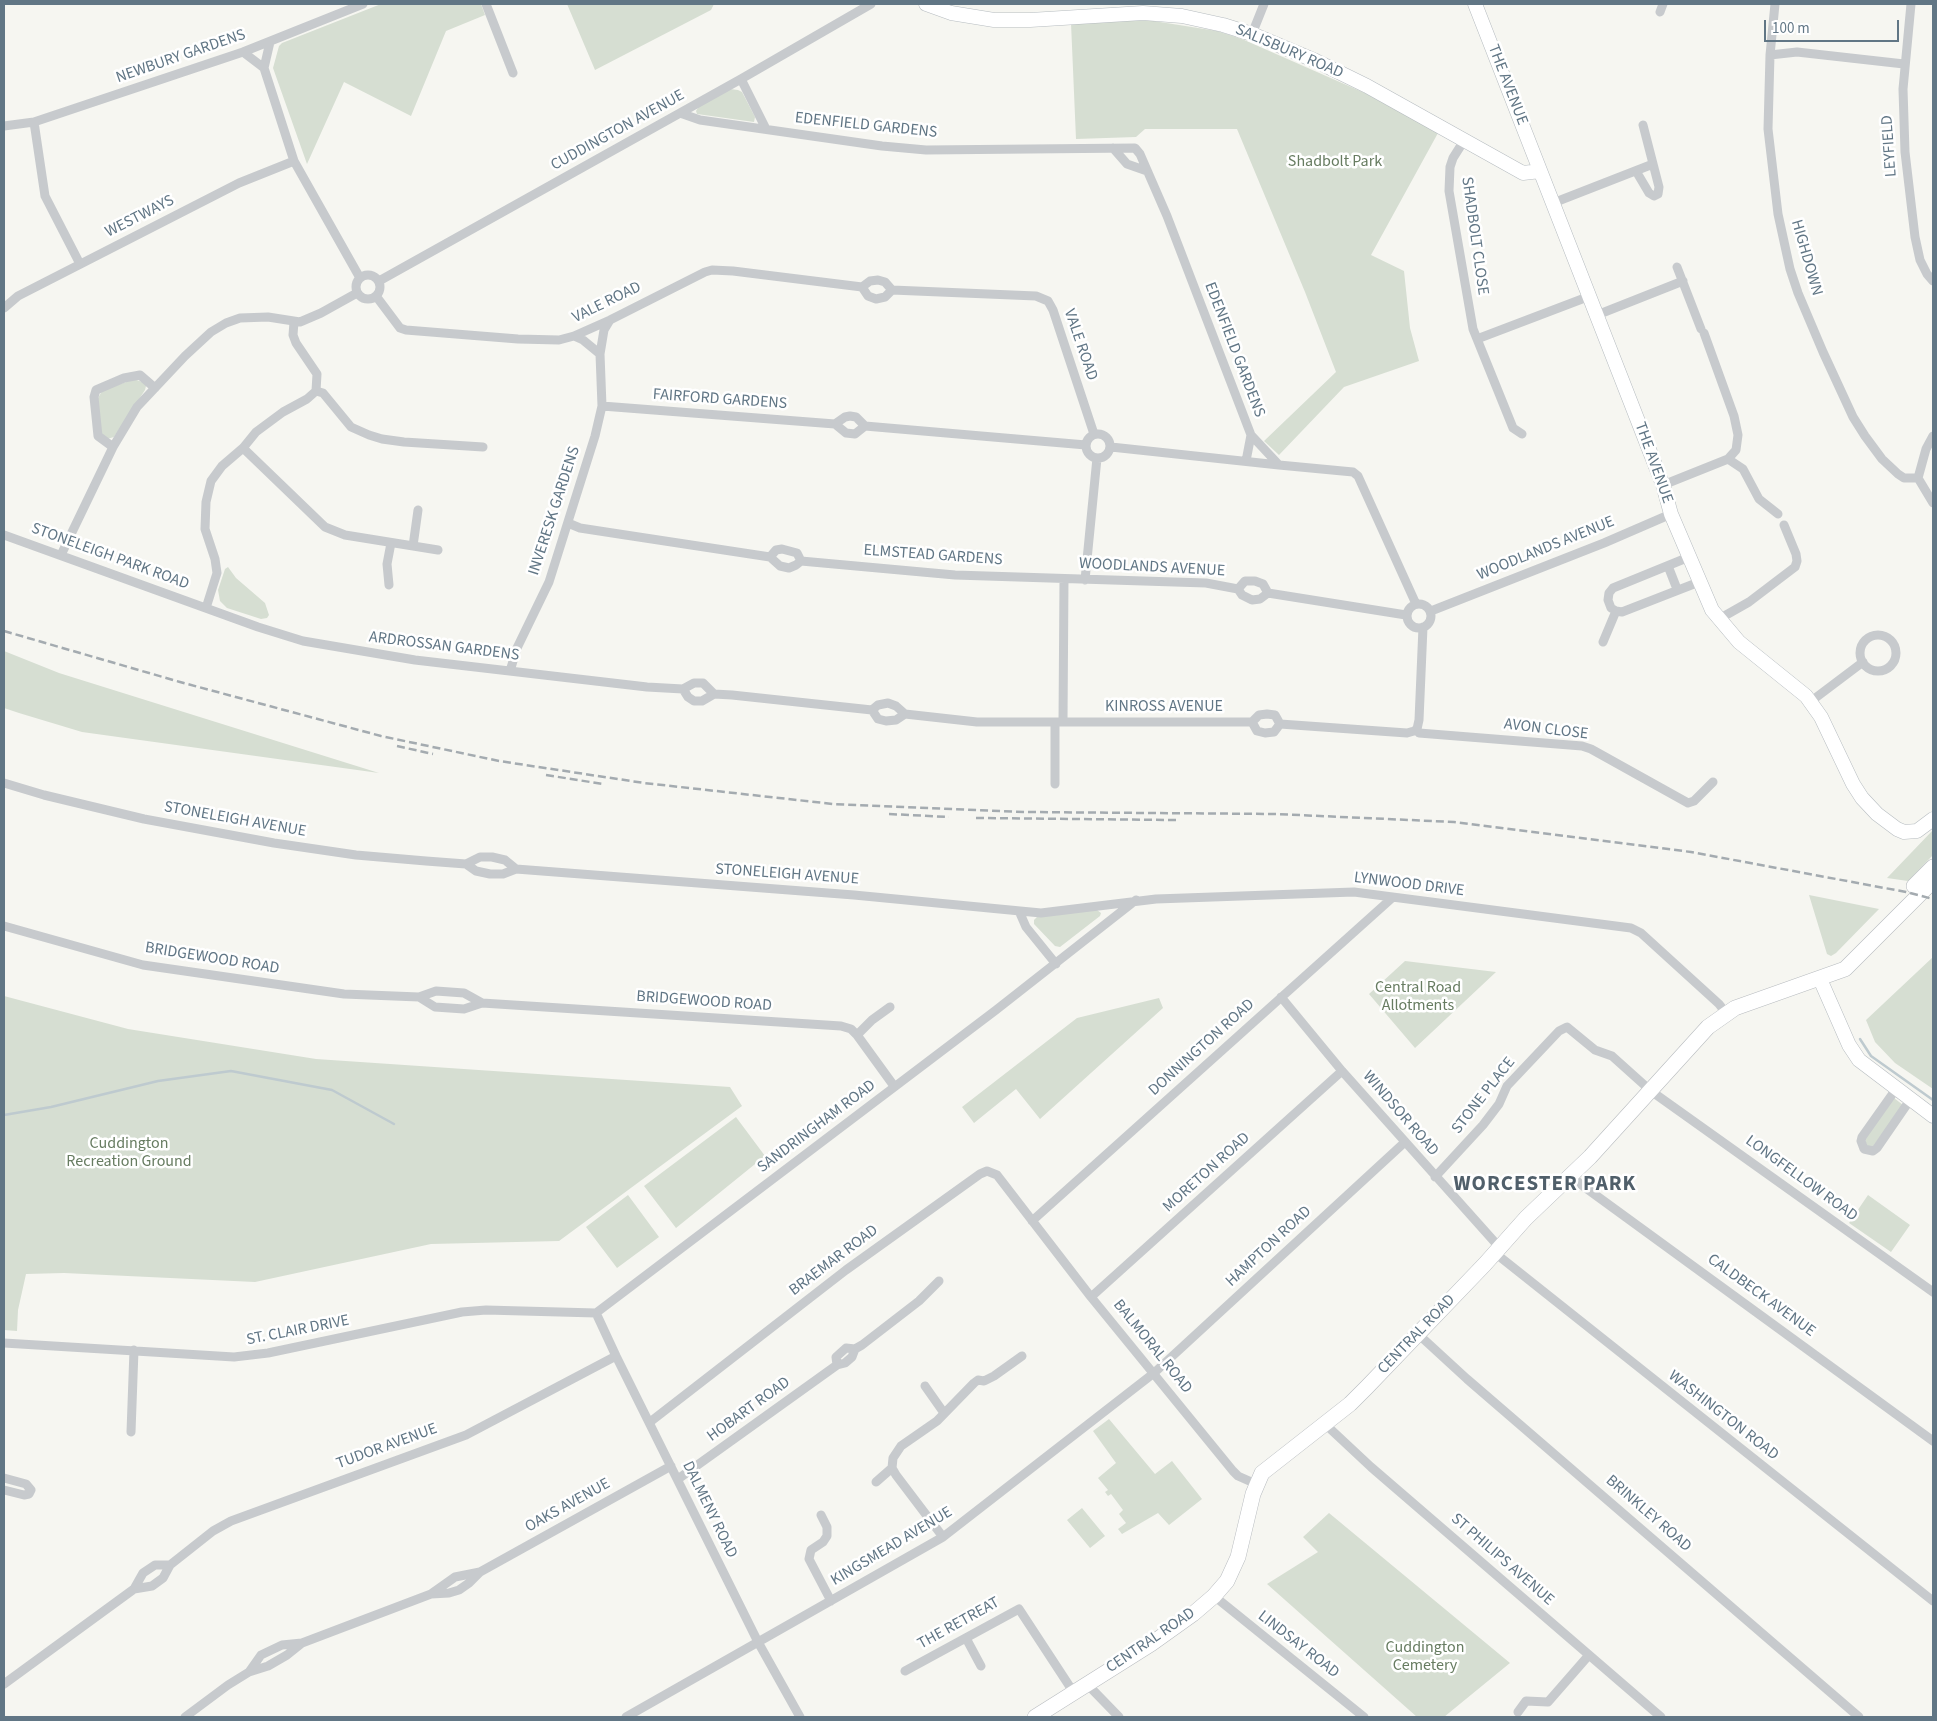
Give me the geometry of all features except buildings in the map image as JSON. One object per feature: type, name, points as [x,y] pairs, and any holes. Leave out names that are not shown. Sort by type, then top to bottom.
[{"type":"main road","points":[[1825,976],[1933,867]]},
{"type":"main road","name":"CENTRAL ROAD","points":[[1035,1717],[1151,1644],[1193,1614],[1214,1596],[1227,1581],[1238,1557],[1256,1484],[1269,1467],[1325,1424],[1367,1387],[1526,1218],[1651,1091],[1708,1027],[1735,1008],[1845,969],[1933,881]]},
{"type":"street","name":"NEWBURY GARDENS","points":[[4,126],[34,122],[243,52],[363,4]]},
{"type":"street","points":[[486,4],[514,73]]},
{"type":"street","name":"CUDDINGTON AVENUE","points":[[379,281],[742,80],[871,4]]},
{"type":"street","name":"SALISBURY ROAD","points":[[926,4],[951,13],[994,20],[1135,13],[1182,16],[1252,34],[1316,61],[1359,82],[1523,172],[1540,170]]},
{"type":"street","points":[[1252,34],[1264,4]]},
{"type":"street","name":"THE AVENUE","points":[[1475,4],[1663,485],[1671,514],[1712,610],[1738,642],[1806,696],[1821,716],[1853,784],[1862,798],[1877,814],[1904,832],[1917,831],[1933,819]]},
{"type":"street","name":"HIGHDOWN","points":[[1775,4],[1767,113],[1778,214],[1790,269],[1798,293],[1842,394],[1865,436],[1882,459],[1898,474],[1904,478],[1918,478]]},
{"type":"street","name":"LEYFIELD","points":[[1910,4],[1904,64],[1903,116],[1905,152],[1915,237],[1923,268],[1933,281]]},
{"type":"street","points":[[270,42],[264,68],[294,161],[360,278]]},
{"type":"street","points":[[243,52],[264,68]]},
{"type":"street","points":[[1770,55],[1797,52],[1904,64]]},
{"type":"street","points":[[742,80],[766,129]]},
{"type":"street","name":"EDENFIELD GARDENS","points":[[680,113],[700,120],[882,146],[926,150],[1135,148],[1140,154],[1174,236],[1251,435],[1279,465]]},
{"type":"street","points":[[34,122],[44,196],[80,264]]},
{"type":"street","points":[[1636,171],[1649,193],[1656,195],[1660,192],[1643,125]]},
{"type":"street","name":"SHADBOLT CLOSE","points":[[1465,139],[1453,158],[1450,167],[1449,191],[1473,329],[1513,428],[1522,434]]},
{"type":"street","points":[[1113,148],[1127,164],[1147,172]]},
{"type":"street","name":"WESTWAYS","points":[[4,308],[18,296],[239,183],[294,161]]},
{"type":"street","points":[[1553,203],[1653,164]]},
{"type":"street","points":[[1663,485],[1728,459],[1733,456],[1738,443],[1737,425],[1677,267]]},
{"type":"street","name":"VALE ROAD","points":[[376,296],[400,328],[416,332],[559,340],[574,336],[610,320],[712,270],[862,287],[870,281],[878,280],[885,282],[892,290]]},
{"type":"street","points":[[368,275],[379,281],[380,288],[376,296],[366,299],[357,293],[356,286],[360,278],[368,275]]},
{"type":"street","points":[[1597,315],[1683,281]]},
{"type":"street","name":"VALE ROAD","points":[[862,287],[868,296],[876,299],[885,296],[892,290],[1036,296],[1048,301],[1053,310],[1094,434]]},
{"type":"street","points":[[61,555],[113,447],[137,407],[212,332],[226,323],[240,318],[255,317],[294,322],[311,318],[357,293]]},
{"type":"street","points":[[1477,339],[1590,296]]},
{"type":"street","name":"INVERESK GARDENS","points":[[510,671],[517,648],[549,582],[602,406],[600,354],[604,330],[610,320]]},
{"type":"street","points":[[206,608],[218,573],[205,529],[206,502],[211,481],[256,432],[284,412],[307,399],[316,391],[317,374],[296,343],[293,335],[294,322]]},
{"type":"street","points":[[574,336],[583,340],[600,354]]},
{"type":"street","points":[[113,447],[98,436],[94,397],[96,390],[124,378],[140,374],[155,388]]},
{"type":"street","points":[[316,391],[323,393],[351,427],[369,435],[404,442],[484,447]]},
{"type":"street","name":"FAIRFORD GARDENS","points":[[602,406],[835,424],[846,433],[855,434],[865,426]]},
{"type":"street","name":"FAIRFORD GARDENS","points":[[835,424],[845,416],[850,416],[856,417],[865,426],[1086,444]]},
{"type":"street","points":[[1094,434],[1104,436],[1111,446],[1103,457],[1097,458],[1087,451],[1086,444],[1087,440],[1094,434]]},
{"type":"street","points":[[1246,461],[1251,435]]},
{"type":"street","points":[[1933,436],[1926,449],[1918,478],[1933,503]]},
{"type":"street","points":[[1111,446],[1353,472],[1358,476],[1416,604]]},
{"type":"street","points":[[242,448],[326,527],[346,535],[438,550]]},
{"type":"street","points":[[1086,580],[1097,458]]},
{"type":"street","points":[[1728,459],[1745,472],[1759,499],[1778,514]]},
{"type":"street","points":[[413,546],[418,510]]},
{"type":"street","name":"WOODLANDS AVENUE","points":[[1431,611],[1604,544],[1671,514]]},
{"type":"street","name":"ELMSTEAD GARDENS","points":[[568,523],[580,528],[770,557],[780,566],[789,568],[801,561],[955,575],[1064,579]]},
{"type":"street","points":[[1719,619],[1749,602],[1795,566],[1797,561],[1796,554],[1784,525]]},
{"type":"street","name":"STONELEIGH PARK ROAD","points":[[4,535],[206,608]]},
{"type":"street","points":[[390,585],[387,564],[391,543]]},
{"type":"street","name":"ELMSTEAD GARDENS","points":[[770,557],[776,550],[791,550],[797,553],[801,561]]},
{"type":"street","points":[[1689,557],[1613,588],[1608,600],[1611,608],[1622,612],[1699,582]]},
{"type":"street","points":[[1668,566],[1677,589]]},
{"type":"street","points":[[1055,784],[1064,579]]},
{"type":"street","name":"WOODLANDS AVENUE","points":[[1064,579],[1206,583],[1238,588],[1245,582],[1255,581],[1262,584],[1268,593]]},
{"type":"street","name":"WOODLANDS AVENUE","points":[[1238,588],[1242,596],[1252,600],[1260,599],[1268,593],[1406,614]]},
{"type":"street","points":[[1416,604],[1422,604],[1431,611],[1429,624],[1423,627],[1416,628],[1410,624],[1406,614],[1416,604]]},
{"type":"street","name":"ARDROSSAN GARDENS","points":[[206,608],[258,627],[303,640],[415,660],[647,687],[683,689],[694,683],[703,683],[714,694],[872,710],[878,705],[888,703],[896,706],[905,714],[977,722],[1076,722]]},
{"type":"street","points":[[1603,642],[1616,611]]},
{"type":"street","points":[[1416,729],[1419,720],[1423,627]]},
{"type":"street","points":[[1878,635],[1889,638],[1893,643],[1896,654],[1892,665],[1875,671],[1863,662],[1860,654],[1861,648],[1868,638],[1878,635]]},
{"type":"street","points":[[1810,702],[1863,662]]},
{"type":"street","name":"ARDROSSAN GARDENS","points":[[683,689],[688,697],[694,701],[702,701],[714,694]]},
{"type":"street","name":"ARDROSSAN GARDENS","points":[[872,710],[878,718],[886,721],[896,720],[905,714]]},
{"type":"street","name":"KINROSS AVENUE","points":[[1076,722],[1252,722],[1259,715],[1267,714],[1275,715],[1280,724]]},
{"type":"street","name":"KINROSS AVENUE","points":[[1252,722],[1258,731],[1266,733],[1274,732],[1280,724]]},
{"type":"street","name":"KINROSS AVENUE","points":[[1280,724],[1407,733],[1416,729]]},
{"type":"street","name":"AVON CLOSE","points":[[1416,729],[1419,733],[1582,746],[1591,749],[1688,803],[1694,801],[1713,782]]},
{"type":"street","name":"STONELEIGH AVENUE","points":[[4,783],[44,795],[144,819],[250,839],[356,855],[466,864],[476,871],[490,874],[503,874],[516,868],[847,894],[1041,913],[1055,911]]},
{"type":"street","name":"STONELEIGH AVENUE","points":[[466,864],[480,857],[492,856],[505,860],[516,868]]},
{"type":"street","name":"LYNWOOD DRIVE","points":[[1055,911],[1136,900],[1354,892],[1636,930],[1719,1004],[1726,1013]]},
{"type":"street","name":"DONNINGTON ROAD","points":[[1032,1221],[1392,898]]},
{"type":"street","name":"SANDRINGHAM ROAD","points":[[596,1313],[1056,964],[1136,900]]},
{"type":"street","points":[[1019,911],[1026,927],[1056,964]]},
{"type":"street","name":"BRIDGEWOOD ROAD","points":[[4,926],[143,965],[344,994],[419,997],[436,991],[464,993],[482,1003]]},
{"type":"street","points":[[1825,976],[1831,1007],[1854,1053],[1865,1066],[1933,1116]]},
{"type":"street","name":"BRIDGEWOOD ROAD","points":[[419,997],[435,1008],[464,1010],[482,1003],[841,1026],[850,1029],[857,1035]]},
{"type":"street","name":"WINDSOR ROAD","points":[[1281,997],[1497,1251]]},
{"type":"street","points":[[890,1007],[869,1017],[857,1035],[894,1086]]},
{"type":"street","name":"STONE PLACE","points":[[1435,1177],[1483,1125],[1499,1104],[1507,1086],[1561,1029],[1571,1028],[1595,1050],[1612,1056],[1651,1091]]},
{"type":"street","name":"MORETON ROAD","points":[[1091,1297],[1342,1071]]},
{"type":"street","points":[[1896,1089],[1862,1137],[1861,1142],[1864,1149],[1873,1151],[1877,1148],[1910,1100]]},
{"type":"street","name":"LONGFELLOW ROAD","points":[[1651,1091],[1933,1292]]},
{"type":"street","name":"HAMPTON ROAD","points":[[1154,1373],[1405,1142]]},
{"type":"street","name":"BRAEMAR ROAD","points":[[650,1422],[846,1270],[980,1174],[987,1171],[997,1175],[1032,1221]]},
{"type":"street","name":"CALDBECK AVENUE","points":[[1571,1174],[1579,1183],[1933,1441]]},
{"type":"street","name":"BALMORAL ROAD","points":[[1032,1221],[1091,1297],[1233,1471],[1238,1476],[1256,1484]]},
{"type":"street","name":"WASHINGTON ROAD","points":[[1497,1251],[1933,1601]]},
{"type":"street","name":"HOBART ROAD","points":[[678,1479],[837,1365],[845,1363],[852,1357],[855,1349],[919,1301],[939,1281]]},
{"type":"street","name":"ST. CLAIR DRIVE","points":[[4,1343],[234,1357],[252,1356],[462,1312],[486,1310],[596,1313]]},
{"type":"street","name":"DALMENY ROAD","points":[[596,1313],[758,1642],[800,1717]]},
{"type":"street","name":"BRINKLEY ROAD","points":[[1418,1334],[1467,1379],[1859,1717]]},
{"type":"street","points":[[131,1432],[134,1350]]},
{"type":"street","name":"TUDOR AVENUE","points":[[134,1589],[152,1586],[164,1578],[170,1565],[213,1531],[231,1521],[466,1435],[616,1356]]},
{"type":"street","points":[[943,1537],[892,1468],[893,1458],[901,1446],[937,1421],[978,1380],[994,1376],[1022,1356]]},
{"type":"street","points":[[972,1373],[978,1380]]},
{"type":"street","name":"KINGSMEAD AVENUE","points":[[626,1717],[943,1537],[1154,1373]]},
{"type":"street","points":[[925,1386],[944,1413]]},
{"type":"street","name":"ST PHILIPS AVENUE","points":[[1325,1424],[1371,1467],[1661,1717]]},
{"type":"street","name":"OAKS AVENUE","points":[[430,1594],[450,1593],[459,1590],[480,1572],[671,1466]]},
{"type":"street","points":[[876,1482],[892,1468]]},
{"type":"street","points":[[4,1478],[26,1484],[31,1490],[29,1494],[24,1495],[4,1490]]},
{"type":"street","points":[[821,1515],[827,1527],[827,1536],[823,1542],[811,1550],[809,1560],[831,1601]]},
{"type":"street","name":"TUDOR AVENUE","points":[[4,1684],[134,1589],[143,1573],[156,1565],[170,1565]]},
{"type":"street","name":"OAKS AVENUE","points":[[186,1717],[228,1684],[249,1672],[261,1655],[282,1645],[302,1643],[430,1594],[455,1577],[480,1572]]},
{"type":"street","name":"LINDSAY ROAD","points":[[1214,1596],[1364,1717]]},
{"type":"street","name":"THE RETREAT","points":[[905,1672],[1019,1609],[1074,1693]]},
{"type":"street","points":[[966,1638],[980,1666]]},
{"type":"street","points":[[1518,1712],[1526,1701],[1548,1702],[1589,1655]]},
{"type":"street","points":[[1087,1684],[1119,1717]]},
{"type":"green space","points":[[381,4],[481,4],[485,15],[446,31],[411,116],[344,82],[307,164],[273,68],[279,46],[282,43]]},
{"type":"green space","points":[[567,4],[714,4],[711,10],[595,70]]},
{"type":"green space","name":"Shadbolt Park","points":[[1141,19],[1217,31],[1242,39],[1367,94],[1438,133],[1371,255],[1404,271],[1410,328],[1419,361],[1344,387],[1279,455],[1264,441],[1336,372],[1237,129],[1145,129],[1136,137],[1076,139],[1071,23]]},
{"type":"green space","points":[[730,89],[742,92],[755,117],[754,122],[697,114],[696,111],[699,106]]},
{"type":"green space","points":[[134,379],[145,383],[145,390],[114,437],[107,439],[100,432],[98,398],[102,391]]},
{"type":"green space","points":[[228,567],[236,578],[265,603],[269,615],[267,618],[261,619],[227,608],[220,601],[218,590],[225,569]]},
{"type":"green space","points":[[4,651],[59,673],[379,773],[82,732],[19,713],[4,708]]},
{"type":"green space","points":[[1933,830],[1933,855],[1908,881],[1887,878]]},
{"type":"green space","points":[[1809,895],[1879,909],[1831,956],[1827,954]]},
{"type":"green space","points":[[1097,910],[1101,913],[1100,916],[1060,947],[1055,946],[1034,924],[1034,920],[1038,916]]},
{"type":"green space","points":[[1933,957],[1933,1089],[1895,1063],[1875,1042],[1866,1020]]},
{"type":"green space","name":"Central Road Allotments","points":[[1405,961],[1496,972],[1415,1048],[1369,994]]},
{"type":"green space","name":"Cuddington Recreation Ground","points":[[4,996],[128,1029],[316,1059],[730,1087],[742,1106],[559,1241],[431,1244],[255,1282],[64,1273],[26,1274],[18,1310],[17,1331],[4,1330]]},
{"type":"green space","points":[[1159,998],[1163,1008],[1040,1119],[1016,1089],[974,1123],[962,1107],[1077,1018]]},
{"type":"green space","points":[[1894,1098],[1903,1105],[1874,1145],[1867,1147],[1865,1139]]},
{"type":"green space","points":[[736,1117],[765,1156],[676,1228],[644,1186]]},
{"type":"green space","points":[[628,1195],[659,1237],[617,1268],[586,1227]]},
{"type":"green space","points":[[1868,1195],[1910,1225],[1891,1252],[1849,1223]]},
{"type":"green space","points":[[1109,1419],[1155,1474],[1172,1461],[1202,1499],[1169,1525],[1158,1513],[1122,1534],[1118,1529],[1126,1523],[1119,1514],[1123,1510],[1111,1494],[1108,1496],[1105,1492],[1108,1490],[1098,1478],[1116,1463],[1093,1431]]},
{"type":"green space","points":[[1082,1508],[1105,1536],[1090,1548],[1067,1520]]},
{"type":"green space","name":"Cuddington Cemetery","points":[[1329,1513],[1510,1663],[1444,1717],[1417,1717],[1267,1584],[1318,1552],[1303,1537]]},
{"type":"waterway","points":[[1860,1039],[1871,1056],[1933,1100]]},
{"type":"waterway","points":[[4,1115],[51,1107],[158,1081],[231,1071],[332,1090],[394,1124]]},
{"type":"railway","points":[[4,631],[180,682],[381,736],[499,761],[644,783],[833,804],[1025,812],[1275,814],[1454,822],[1691,852],[1906,892],[1933,899]]},
{"type":"railway","points":[[397,746],[433,754]]},
{"type":"railway","points":[[546,775],[603,784]]},
{"type":"railway","points":[[889,814],[949,817]]},
{"type":"railway","points":[[976,818],[1176,820]]},
{"type":"district","name":"WORCESTER PARK","points":[[1545,1185]]}]
